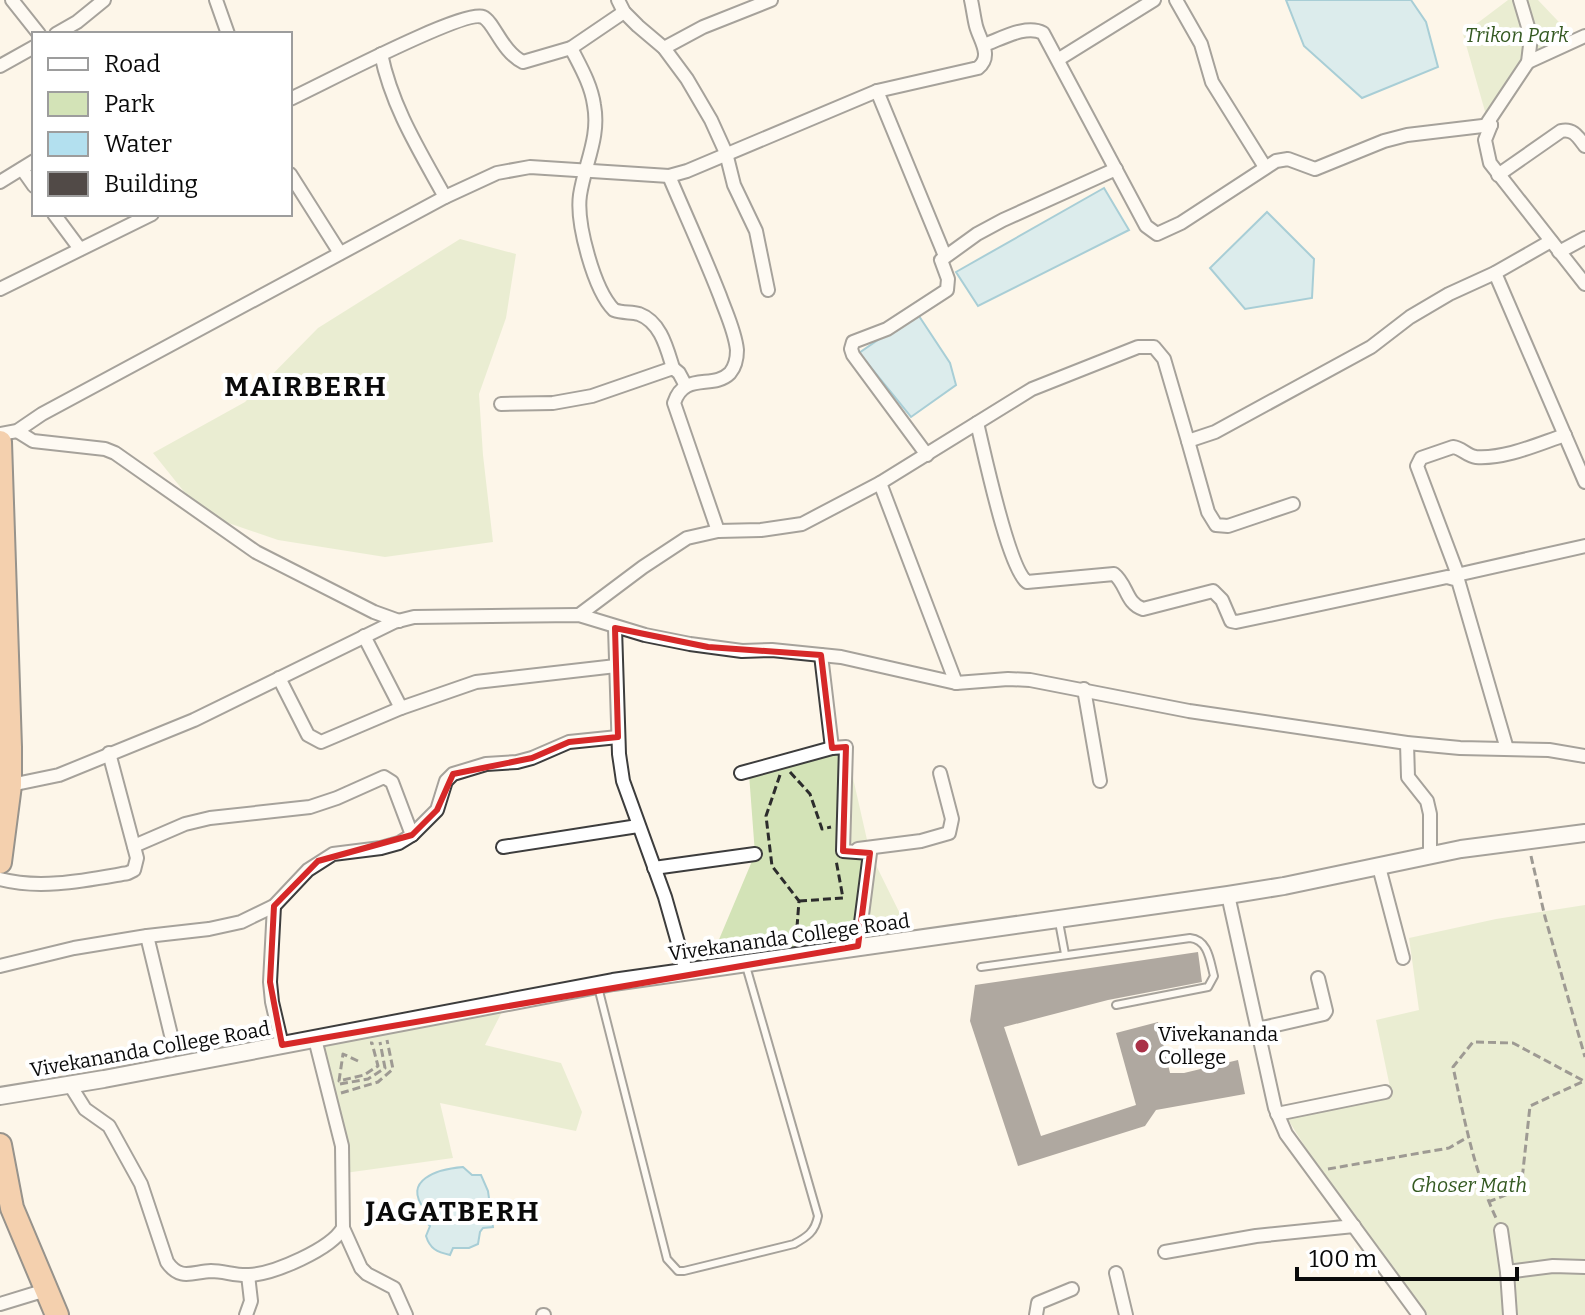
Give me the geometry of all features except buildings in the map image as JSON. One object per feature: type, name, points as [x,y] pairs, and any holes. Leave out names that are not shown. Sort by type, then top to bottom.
[{"type":"highway","points":[[0,862],[5,786],[2,564],[9,436]]},
{"type":"highway","points":[[0,1145],[11,1204],[57,1315]]},
{"type":"street","points":[[12,0],[37,32]]},
{"type":"street","points":[[60,32],[104,0]]},
{"type":"street","points":[[216,0],[227,32]]},
{"type":"street","points":[[618,0],[624,12],[664,48],[711,120],[726,153],[734,185],[756,231],[768,290]]},
{"type":"street","points":[[664,48],[703,27],[771,0]]},
{"type":"street","points":[[9,436],[42,414],[340,253],[497,173],[530,167],[669,176],[877,91],[978,68],[984,64],[986,57],[971,0]]},
{"type":"street","points":[[1059,59],[1154,0]]},
{"type":"street","points":[[1176,0],[1201,44],[1212,82],[1265,167]]},
{"type":"street","points":[[1520,0],[1531,37],[1528,62],[1488,122],[1491,125],[1485,140],[1490,163],[1585,284]]},
{"type":"street","points":[[292,98],[425,34],[476,17],[487,21],[512,57],[523,62],[571,48],[624,12]]},
{"type":"street","points":[[984,45],[1035,29],[1043,33],[1146,226],[1157,234],[1181,223],[1265,167],[1288,159],[1315,169],[1407,135],[1491,125]]},
{"type":"street","points":[[1528,62],[1585,36]]},
{"type":"street","points":[[0,66],[32,48]]},
{"type":"street","points":[[571,48],[587,80],[595,106],[595,141],[580,194],[580,211],[600,291],[614,310],[639,314],[652,322],[660,333],[673,368],[686,386]]},
{"type":"street","points":[[381,54],[396,109],[445,197]]},
{"type":"street","points":[[877,91],[945,256]]},
{"type":"street","points":[[1498,175],[1561,131],[1567,129],[1573,132],[1585,146]]},
{"type":"street","points":[[0,182],[32,162]]},
{"type":"street","points":[[22,169],[32,183]]},
{"type":"street","points":[[927,455],[853,355],[853,342],[887,329],[947,290],[948,279],[941,265],[945,256],[1003,220],[1116,169]]},
{"type":"street","points":[[669,176],[720,297],[737,349],[735,364],[723,378],[686,386],[674,403],[718,531]]},
{"type":"street","points":[[292,177],[340,253]]},
{"type":"street","points":[[55,216],[80,249]]},
{"type":"street","points":[[0,289],[148,216]]},
{"type":"street","points":[[1559,252],[1585,238]]},
{"type":"street","points":[[1188,441],[1228,427],[1371,347],[1410,317],[1449,294],[1495,273],[1551,241]]},
{"type":"street","points":[[1495,273],[1585,482]]},
{"type":"street","points":[[579,615],[687,538],[718,531],[761,530],[802,524],[880,483],[1032,389],[1138,347],[1154,347],[1164,359],[1208,512],[1216,525],[1228,526],[1293,504]]},
{"type":"street","points":[[501,404],[553,403],[592,396],[673,368]]},
{"type":"street","points":[[977,423],[1018,572],[1027,582],[1114,574],[1121,580],[1131,602],[1143,609],[1208,590],[1222,600],[1231,621],[1236,622],[1585,546]]},
{"type":"street","points":[[0,434],[115,453],[256,552],[374,612],[399,621]]},
{"type":"street","points":[[1507,749],[1460,585],[1452,576],[1417,466],[1421,458],[1453,447],[1459,447],[1472,456],[1508,452],[1565,435]]},
{"type":"street","points":[[880,483],[956,683]]},
{"type":"street","points":[[5,786],[59,775],[194,720],[364,636],[414,617],[579,615],[615,628],[708,647],[821,655],[956,683],[1030,680],[1189,711],[1407,743],[1585,754]]},
{"type":"street","points":[[615,628],[618,737],[623,781],[686,971]]},
{"type":"street","points":[[364,636],[401,708]]},
{"type":"street","points":[[821,655],[832,748]]},
{"type":"street","points":[[279,678],[308,735],[321,742],[401,708],[476,682],[616,666]]},
{"type":"street","points":[[1084,689],[1100,781]]},
{"type":"street","points":[[0,966],[74,948],[241,922],[274,906],[308,870],[325,858],[352,850],[381,848],[412,835],[437,810],[446,781],[453,774],[486,764],[532,758],[569,742],[618,737]]},
{"type":"street","points":[[1407,743],[1408,777],[1427,801],[1430,814],[1430,855]]},
{"type":"street","points":[[741,773],[846,747],[844,824],[839,853]]},
{"type":"street","points":[[0,879],[12,883],[70,883],[128,873],[137,864],[109,753]]},
{"type":"street","points":[[839,853],[921,841],[949,833],[952,819],[940,773]]},
{"type":"street","points":[[134,846],[165,831],[210,818],[310,807],[384,777],[392,782],[412,835]]},
{"type":"street","points":[[503,847],[638,826]]},
{"type":"street","name":"Vivekananda College Road","points":[[0,1096],[381,1030],[597,985],[1228,895],[1430,855],[1585,833]]},
{"type":"street","points":[[839,853],[870,853],[858,946]]},
{"type":"street","points":[[654,868],[755,854]]},
{"type":"street","points":[[1379,867],[1403,958]]},
{"type":"street","points":[[1228,895],[1277,1114],[1286,1134],[1419,1315]]},
{"type":"street","points":[[274,906],[270,982],[282,1045]]},
{"type":"street","points":[[147,936],[171,1035]]},
{"type":"street","points":[[1258,1029],[1324,1014],[1326,1011],[1318,978]]},
{"type":"street","points":[[315,1039],[342,1146],[343,1228],[361,1268],[394,1288],[406,1315]]},
{"type":"street","points":[[70,1085],[85,1109],[109,1126],[123,1150],[145,1193],[167,1262],[173,1271],[188,1275],[207,1271],[248,1275],[301,1258],[330,1243],[343,1228]]},
{"type":"street","points":[[1277,1114],[1385,1092]]},
{"type":"street","points":[[1165,1252],[1256,1236],[1354,1226]]},
{"type":"street","points":[[1501,1230],[1510,1315]]},
{"type":"street","points":[[1507,1272],[1553,1266],[1585,1267]]},
{"type":"street","points":[[1116,1273],[1126,1315]]},
{"type":"street","points":[[246,1315],[251,1301],[248,1275]]},
{"type":"street","points":[[1036,1315],[1038,1303],[1072,1289]]},
{"type":"street","points":[[0,1304],[46,1290]]},
{"type":"lane","points":[[1058,918],[1065,954]]},
{"type":"lane","points":[[981,967],[1190,938],[1203,943],[1214,976],[1208,987],[1116,1005]]},
{"type":"lane","points":[[597,985],[667,1259],[678,1271],[684,1271],[794,1244],[816,1227],[818,1216],[746,962]]},
{"type":"path","points":[[794,955],[799,901],[772,866],[766,816],[783,766],[810,794],[822,829],[844,824]]},
{"type":"path","points":[[1527,840],[1545,917],[1585,1057]]},
{"type":"path","points":[[799,901],[843,898],[839,853]]},
{"type":"path","points":[[336,1065],[338,1094],[378,1082],[393,1069],[381,1030]]},
{"type":"path","points":[[337,1081],[340,1084],[368,1079],[385,1068],[381,1030]]},
{"type":"path","points":[[1488,1202],[1521,1189],[1530,1106],[1584,1081],[1513,1043],[1473,1042],[1453,1067],[1488,1202],[1501,1230]]},
{"type":"path","points":[[337,1081],[364,1075],[378,1066],[372,1043],[359,1045]]},
{"type":"path","points":[[333,1050],[346,1048]]},
{"type":"path","points":[[337,1081],[343,1054],[358,1061]]},
{"type":"path","points":[[1312,1171],[1449,1148],[1469,1136]]},
{"type":"highlighted area","points":[[615,628],[708,647],[821,655],[832,748],[846,747],[843,851],[870,853],[858,946],[282,1045],[270,982],[274,906],[318,861],[412,835],[437,810],[453,774],[532,758],[569,742],[618,737]]},
{"type":"green space","name":"Trikon Park","points":[[1508,0],[1538,0],[1576,40],[1524,70],[1488,122],[1463,34]]},
{"type":"green space","points":[[460,239],[516,254],[506,318],[479,394],[493,542],[385,557],[278,540],[202,514],[153,453],[245,402],[318,328]]},
{"type":"green space","points":[[846,747],[870,853],[913,940],[707,968],[755,854],[749,774]]},
{"type":"green space","name":"Ghoser Math","points":[[1585,905],[1585,1315],[1422,1315],[1365,1242],[1287,1118],[1392,1097],[1376,1020],[1419,1010],[1409,938],[1496,919]]},
{"type":"green space","points":[[507,1002],[485,1045],[561,1063],[582,1112],[576,1131],[440,1103],[453,1158],[345,1173],[319,1042]]},
{"type":"water","points":[[1286,0],[1411,0],[1426,22],[1438,67],[1362,98],[1304,46]]},
{"type":"water","points":[[1104,188],[1129,230],[978,306],[956,272]]},
{"type":"water","points":[[1267,212],[1314,259],[1312,298],[1245,309],[1210,268]]},
{"type":"water","points":[[917,313],[950,363],[956,385],[911,417],[859,353]]},
{"type":"water","points":[[463,1167],[472,1175],[481,1175],[488,1191],[493,1227],[483,1228],[478,1244],[469,1248],[453,1248],[450,1255],[441,1253],[430,1244],[426,1236],[430,1226],[423,1219],[425,1210],[417,1191],[426,1178],[443,1170]]},
{"type":"place","name":"Vivekananda College","points":[[1142,1046]]},
{"type":"district","name":"MAIRBERH","points":[[306,386]]},
{"type":"district","name":"JAGATBERH","points":[[453,1211]]}]
